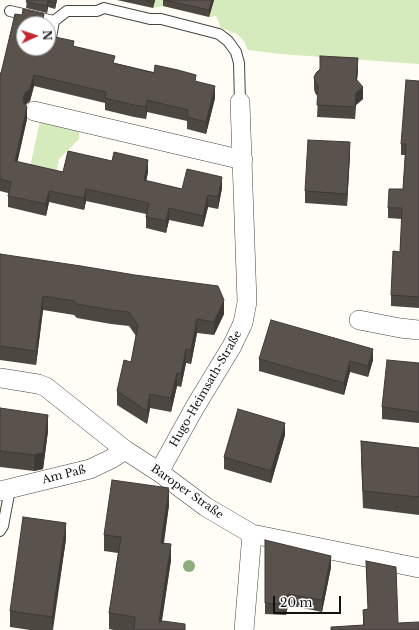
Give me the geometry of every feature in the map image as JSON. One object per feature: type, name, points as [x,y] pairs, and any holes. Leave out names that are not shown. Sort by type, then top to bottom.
[{"type":"street","name":"Hugo-Heimsath-Straße","points":[[159,472],[195,407],[232,346],[243,323],[247,298],[240,102]]},
{"type":"street","points":[[34,111],[243,160]]},
{"type":"street","points":[[358,320],[419,330]]},
{"type":"street","name":"Baroper Straße","points":[[0,378],[38,384],[46,387],[125,450],[159,472],[206,507],[252,534],[419,568]]},
{"type":"street","name":"Am Paß","points":[[5,490],[90,469],[111,459],[125,450]]},
{"type":"street","points":[[244,630],[252,534]]},
{"type":"lane","name":"Hugo-Heimsath-Straße","points":[[56,19],[67,11],[97,11],[104,8],[150,19],[161,18],[219,34],[228,41],[236,52],[239,63],[240,102]]},
{"type":"lane","points":[[10,11],[32,16]]},
{"type":"lane","points":[[0,531],[3,526],[5,490]]},
{"type":"green space","points":[[116,0],[419,0],[419,64],[281,54],[248,50],[244,41],[237,34],[221,28],[216,16],[209,17],[163,6],[153,8]]},
{"type":"green space","points":[[41,116],[80,125],[79,139],[59,159],[56,173],[30,167]]},
{"type":"building","points":[[27,0],[56,0],[55,3],[48,1],[47,6],[26,2]]},
{"type":"building","points":[[164,0],[212,0],[209,10]]},
{"type":"building","points":[[23,9],[44,14],[44,16],[16,16],[16,56],[56,56],[56,37],[74,41],[73,46],[115,56],[113,63],[154,73],[155,65],[178,70],[196,75],[195,81],[215,86],[206,122],[187,117],[188,110],[147,100],[146,107],[134,105],[105,98],[106,92],[34,75],[30,89],[23,97],[24,103],[27,107],[15,161],[63,172],[68,151],[112,161],[114,152],[148,160],[144,180],[182,189],[187,169],[222,177],[218,197],[208,195],[203,216],[169,208],[166,221],[146,217],[149,203],[86,189],[84,198],[49,191],[46,204],[8,196],[11,182],[0,179],[0,73],[15,14],[22,15]]},
{"type":"building","points":[[320,56],[358,58],[356,79],[363,87],[356,93],[355,107],[317,105],[318,86],[314,77],[320,69]]},
{"type":"building","points":[[406,80],[419,81],[419,297],[391,295],[393,251],[400,252],[402,208],[388,208],[389,189],[403,189],[406,144],[401,144]]},
{"type":"building","points":[[308,140],[350,142],[347,194],[305,191]]},
{"type":"building","points":[[0,254],[218,286],[224,300],[214,322],[197,319],[191,350],[186,349],[181,374],[177,373],[171,398],[150,394],[147,411],[117,391],[124,360],[131,362],[138,325],[129,312],[77,304],[74,301],[43,296],[36,351],[0,346]]},
{"type":"building","points":[[271,320],[373,349],[368,366],[350,361],[344,383],[259,359]]},
{"type":"building","points":[[387,360],[419,363],[419,412],[382,407]]},
{"type":"building","points":[[0,408],[48,415],[43,453],[34,455],[0,451]]},
{"type":"building","points":[[238,409],[285,423],[271,471],[224,457]]},
{"type":"building","points":[[361,441],[419,448],[419,497],[363,491]]},
{"type":"building","points":[[112,480],[169,488],[161,543],[171,544],[159,622],[163,621],[185,624],[185,630],[134,630],[135,617],[109,613],[121,537],[104,535]]},
{"type":"building","points":[[23,517],[66,523],[52,617],[10,611]]},
{"type":"building","points":[[265,540],[331,556],[322,600],[288,594],[286,604],[265,603]]},
{"type":"building","points":[[366,561],[396,567],[398,623],[419,622],[419,630],[331,630],[331,627],[364,625],[363,610],[368,609]]}]
